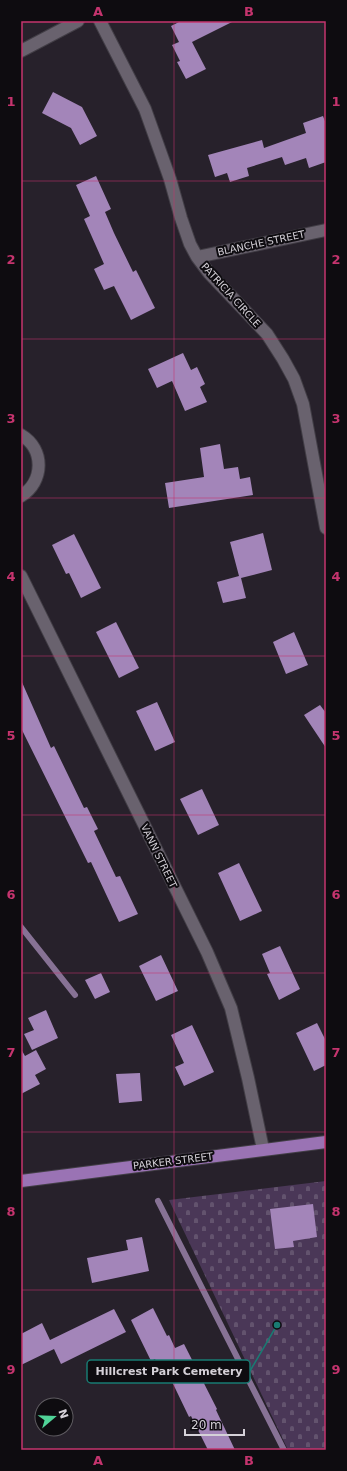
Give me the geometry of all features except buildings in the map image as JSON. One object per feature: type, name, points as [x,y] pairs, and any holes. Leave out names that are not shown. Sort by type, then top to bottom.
[{"type":"main road","name":"PARKER STREET","points":[[21,1181],[326,1142]]},
{"type":"street","points":[[21,51],[78,21]]},
{"type":"street","name":"PATRICIA CIRCLE","points":[[100,21],[145,109],[170,179],[180,218],[190,244],[197,257],[209,273],[267,334],[283,358],[294,379],[303,404],[326,528]]},
{"type":"street","name":"BLANCHE STREET","points":[[197,257],[326,230]]},
{"type":"street","points":[[21,435],[28,440],[35,449],[38,455],[39,466],[35,483],[28,492],[21,496]]},
{"type":"street","name":"VANN STREET","points":[[21,576],[207,952],[231,1008],[248,1078],[262,1149]]},
{"type":"green space","points":[[326,1181],[326,1450],[288,1450],[169,1200]]},
{"type":"waterway","points":[[21,927],[75,995]]},
{"type":"waterway","points":[[158,1201],[284,1450]]},
{"type":"place","name":"Hillcrest Park Cemetery","points":[[277,1325]]}]
